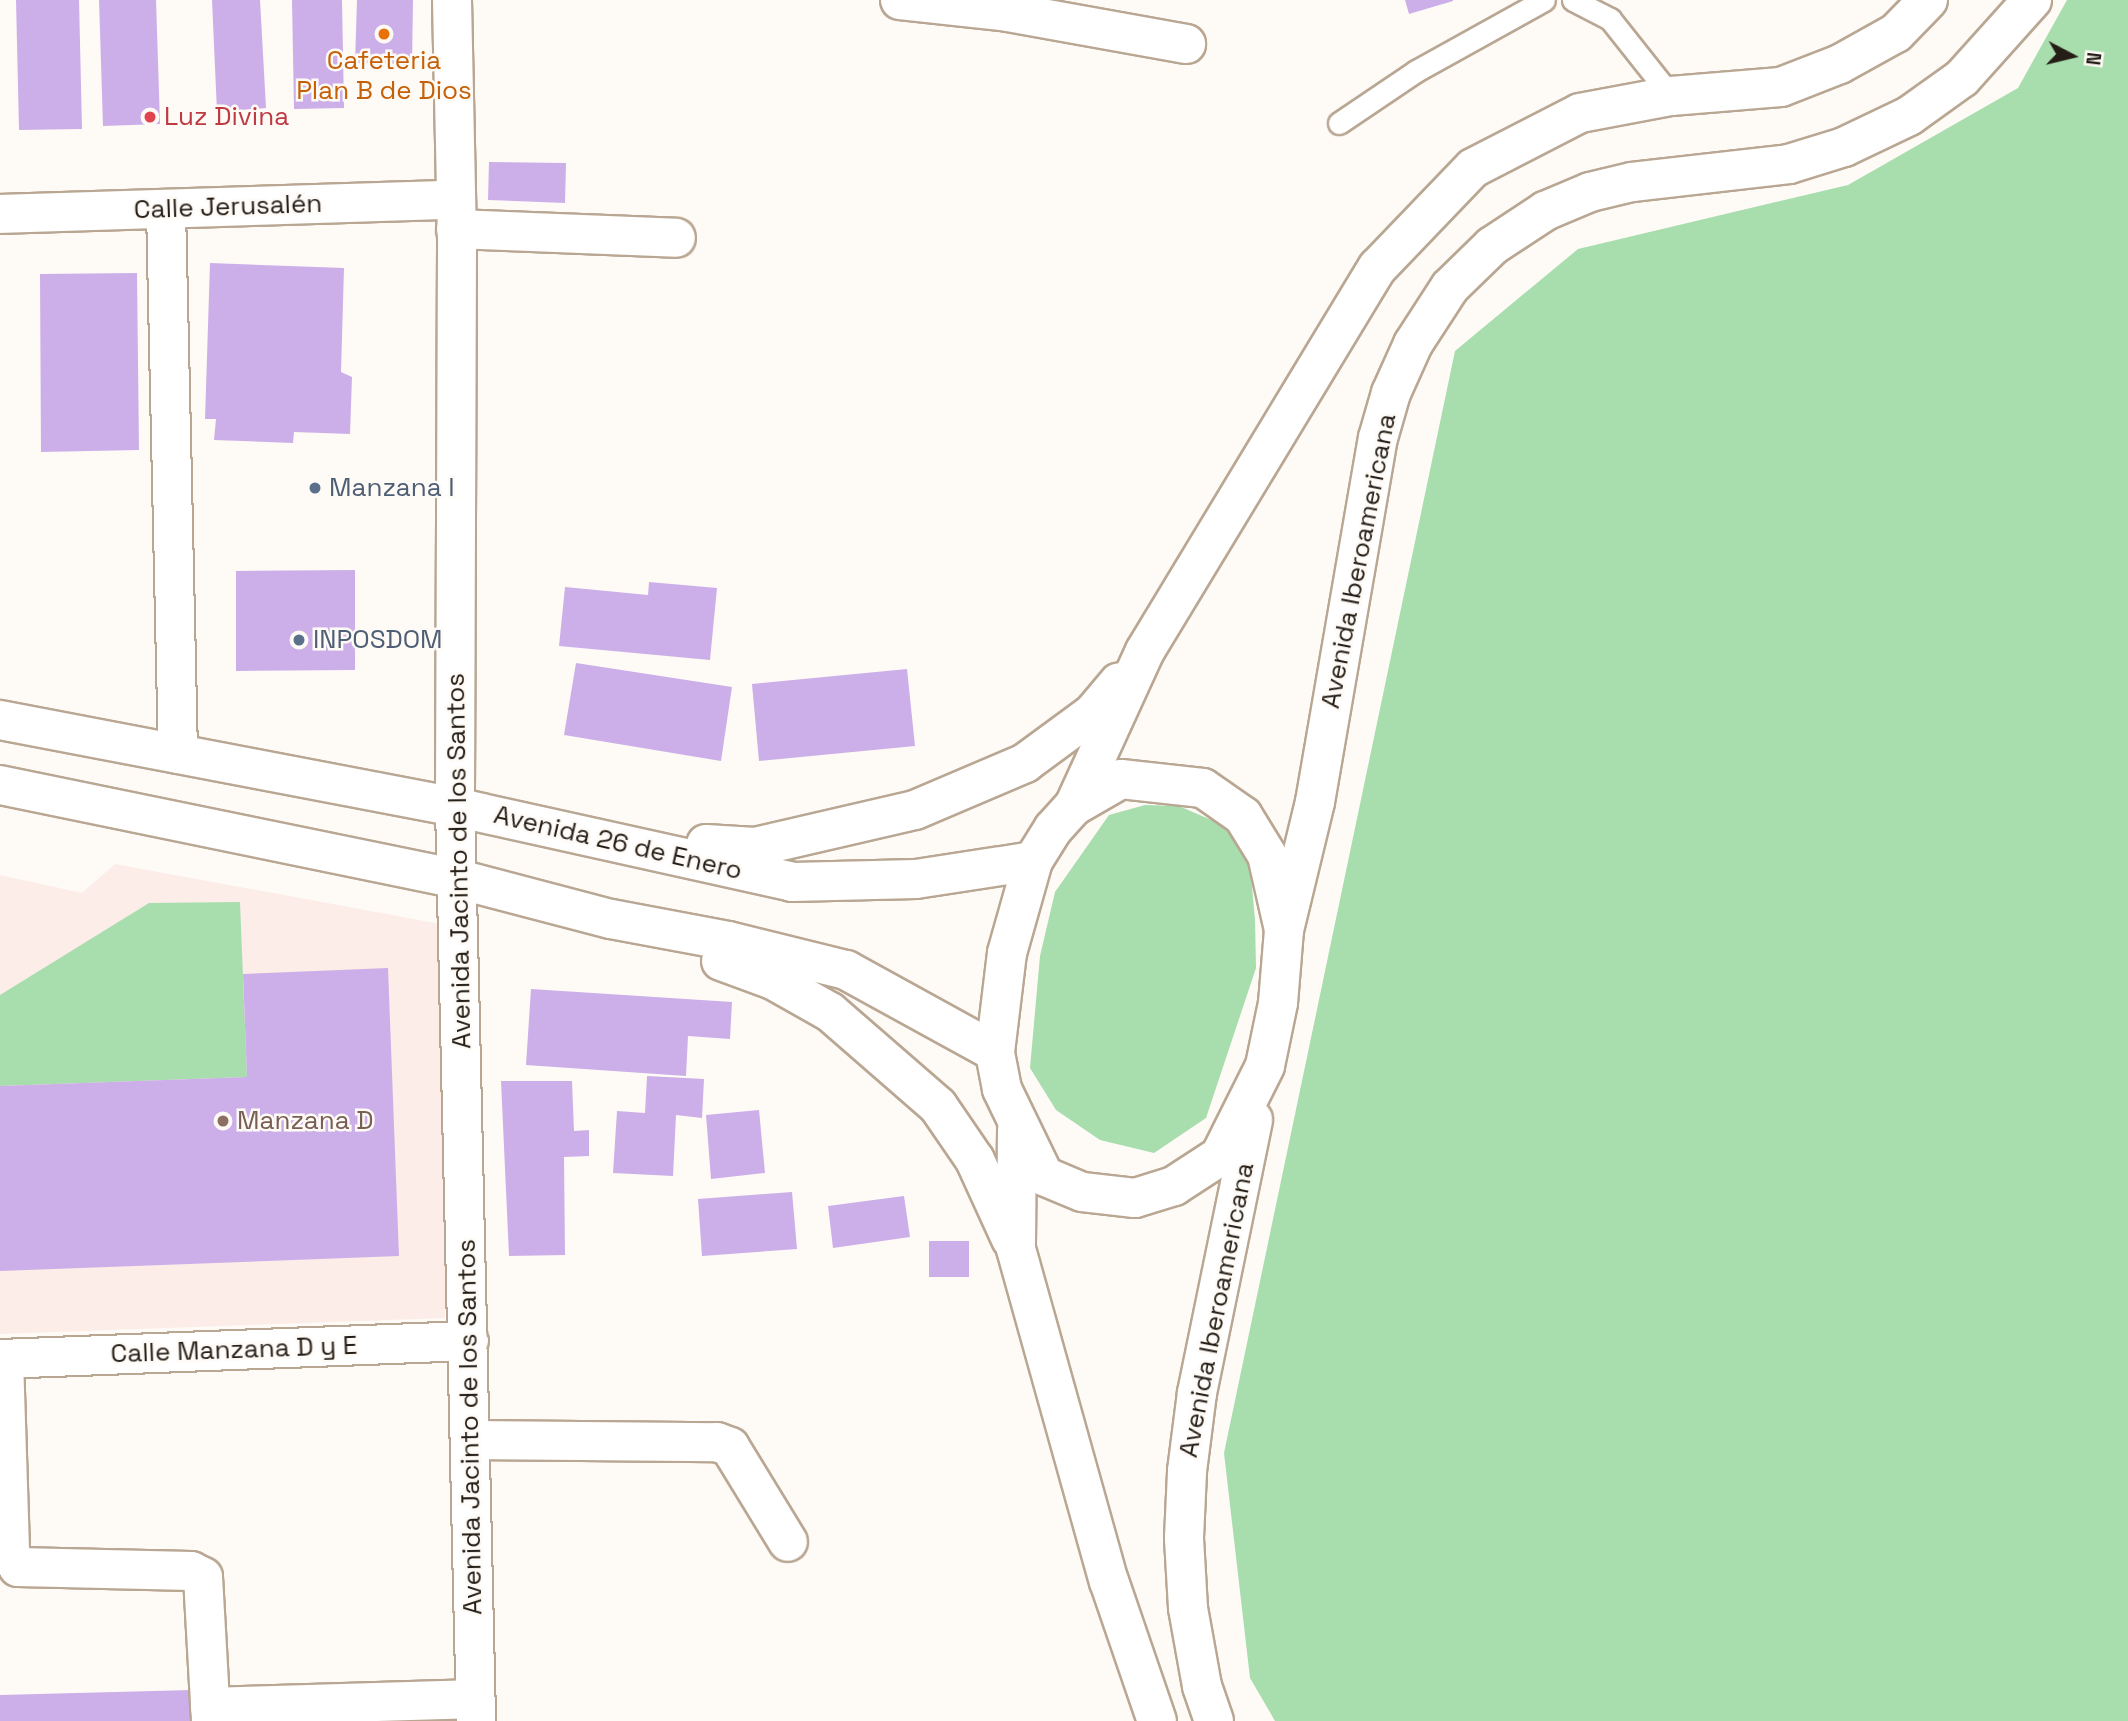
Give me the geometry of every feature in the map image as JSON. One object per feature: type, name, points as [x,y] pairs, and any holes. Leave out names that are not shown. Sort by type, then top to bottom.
[{"type":"street","name":"Avenida Jacinto de los Santos","points":[[452,0],[456,214],[455,807],[476,1710]]},
{"type":"street","points":[[900,0],[1008,12],[1186,44]]},
{"type":"street","points":[[1074,806],[1145,651],[1378,267],[1473,168],[1580,113],[1671,96],[1782,87],[1840,64],[1896,33],[1928,0]]},
{"type":"street","name":"Avenida Iberoamericana","points":[[1284,930],[1314,802],[1378,438],[1391,393],[1413,344],[1450,288],[1492,246],[1545,211],[1590,192],[1632,182],[1789,164],[1844,147],[1909,117],[1962,78],[2032,0]]},
{"type":"street","name":"Calle Jerusalén","points":[[0,214],[166,209],[456,214],[676,238]]},
{"type":"street","points":[[166,209],[178,754]]},
{"type":"street","points":[[586,835],[755,847],[915,810],[1025,763],[1093,713],[1145,651]]},
{"type":"street","name":"Avenida 26 de Enero","points":[[0,720],[455,807],[792,882],[916,879],[1033,862]]},
{"type":"street","points":[[1121,779],[1203,788],[1243,816],[1267,855],[1284,930],[1278,1003],[1265,1066],[1220,1156],[1174,1186],[1135,1198],[1082,1192],[1044,1176],[1002,1089],[995,1052],[1007,953],[1033,862],[1053,829],[1074,806],[1121,779]]},
{"type":"street","points":[[0,785],[458,879],[611,919],[728,941],[846,970],[995,1052]]},
{"type":"street","points":[[611,919],[773,980],[830,1012],[938,1106],[975,1160],[1016,1249],[1109,1581],[1157,1721]]},
{"type":"street","name":"Avenida Iberoamericana","points":[[1214,1721],[1202,1686],[1188,1608],[1184,1538],[1187,1471],[1197,1392],[1265,1066]]},
{"type":"street","points":[[1016,1249],[1017,1124]]},
{"type":"street","name":"Calle Manzana D y E","points":[[2,1359],[469,1340]]},
{"type":"street","points":[[2,1359],[10,1553],[18,1567],[191,1571],[203,1577],[211,1714],[476,1710]]},
{"type":"street","points":[[471,1440],[717,1442],[730,1447],[789,1542]]},
{"type":"lane","points":[[1339,123],[1416,71],[1544,0]]},
{"type":"lane","points":[[1573,0],[1610,19],[1671,96]]},
{"type":"shaded area","name":"Manzana D","points":[[115,864],[446,925],[445,1318],[0,1334],[0,875],[82,893]]},
{"type":"green space","points":[[2067,0],[2128,0],[2128,1721],[1275,1721],[1250,1678],[1224,1453],[1455,351],[1578,249],[1848,185],[2018,88]]},
{"type":"green space","points":[[1145,805],[1179,806],[1225,826],[1249,853],[1255,920],[1256,968],[1206,1118],[1154,1153],[1100,1140],[1056,1110],[1030,1068],[1040,956],[1055,892],[1109,815]]},
{"type":"green space","points":[[240,902],[247,1077],[0,1086],[0,995],[149,903]]},
{"type":"building","points":[[16,0],[79,0],[82,129],[19,130]]},
{"type":"building","points":[[99,0],[156,0],[160,124],[103,126]]},
{"type":"building","points":[[212,0],[260,0],[266,108],[217,112]]},
{"type":"building","points":[[292,0],[342,0],[344,108],[294,109]]},
{"type":"building","name":"Cafeteria Plan B de Dios","points":[[357,0],[413,0],[412,64],[355,63]]},
{"type":"building","points":[[1405,0],[1453,0],[1453,1],[1409,14]]},
{"type":"building","points":[[489,162],[566,163],[565,203],[488,200]]},
{"type":"building","points":[[210,263],[344,268],[341,372],[352,377],[350,434],[294,432],[293,443],[214,440],[216,419],[205,419]]},
{"type":"building","points":[[137,273],[139,450],[41,452],[40,274]]},
{"type":"building","points":[[355,570],[355,670],[236,671],[236,571]]},
{"type":"building","points":[[649,582],[717,588],[710,660],[559,646],[565,587],[648,595]]},
{"type":"building","points":[[576,663],[732,687],[721,761],[564,735]]},
{"type":"building","points":[[907,669],[915,746],[759,761],[752,684]]},
{"type":"building","points":[[388,968],[399,1256],[0,1271],[0,1086],[247,1077],[243,974]]},
{"type":"building","points":[[531,989],[732,1002],[730,1039],[688,1036],[686,1076],[526,1065]]},
{"type":"building","points":[[647,1076],[704,1079],[702,1118],[676,1115],[673,1176],[613,1173],[617,1111],[645,1113]]},
{"type":"building","points":[[501,1081],[572,1081],[574,1131],[589,1130],[589,1156],[564,1157],[565,1255],[509,1256]]},
{"type":"building","points":[[759,1110],[765,1173],[711,1179],[706,1115]]},
{"type":"building","points":[[792,1192],[797,1249],[702,1256],[698,1199]]},
{"type":"building","points":[[904,1196],[910,1237],[833,1248],[828,1206]]},
{"type":"building","points":[[929,1241],[969,1241],[969,1277],[929,1277]]},
{"type":"building","points":[[192,1690],[193,1721],[0,1721],[0,1695]]},
{"type":"place","name":"Cafeteria Plan B de Dios","points":[[384,34]]},
{"type":"place","name":"Luz Divina","points":[[150,117]]},
{"type":"place","name":"Manzana I","points":[[315,488]]},
{"type":"place","name":"INPOSDOM","points":[[299,640]]},
{"type":"place","name":"Manzana D","points":[[223,1121]]}]
